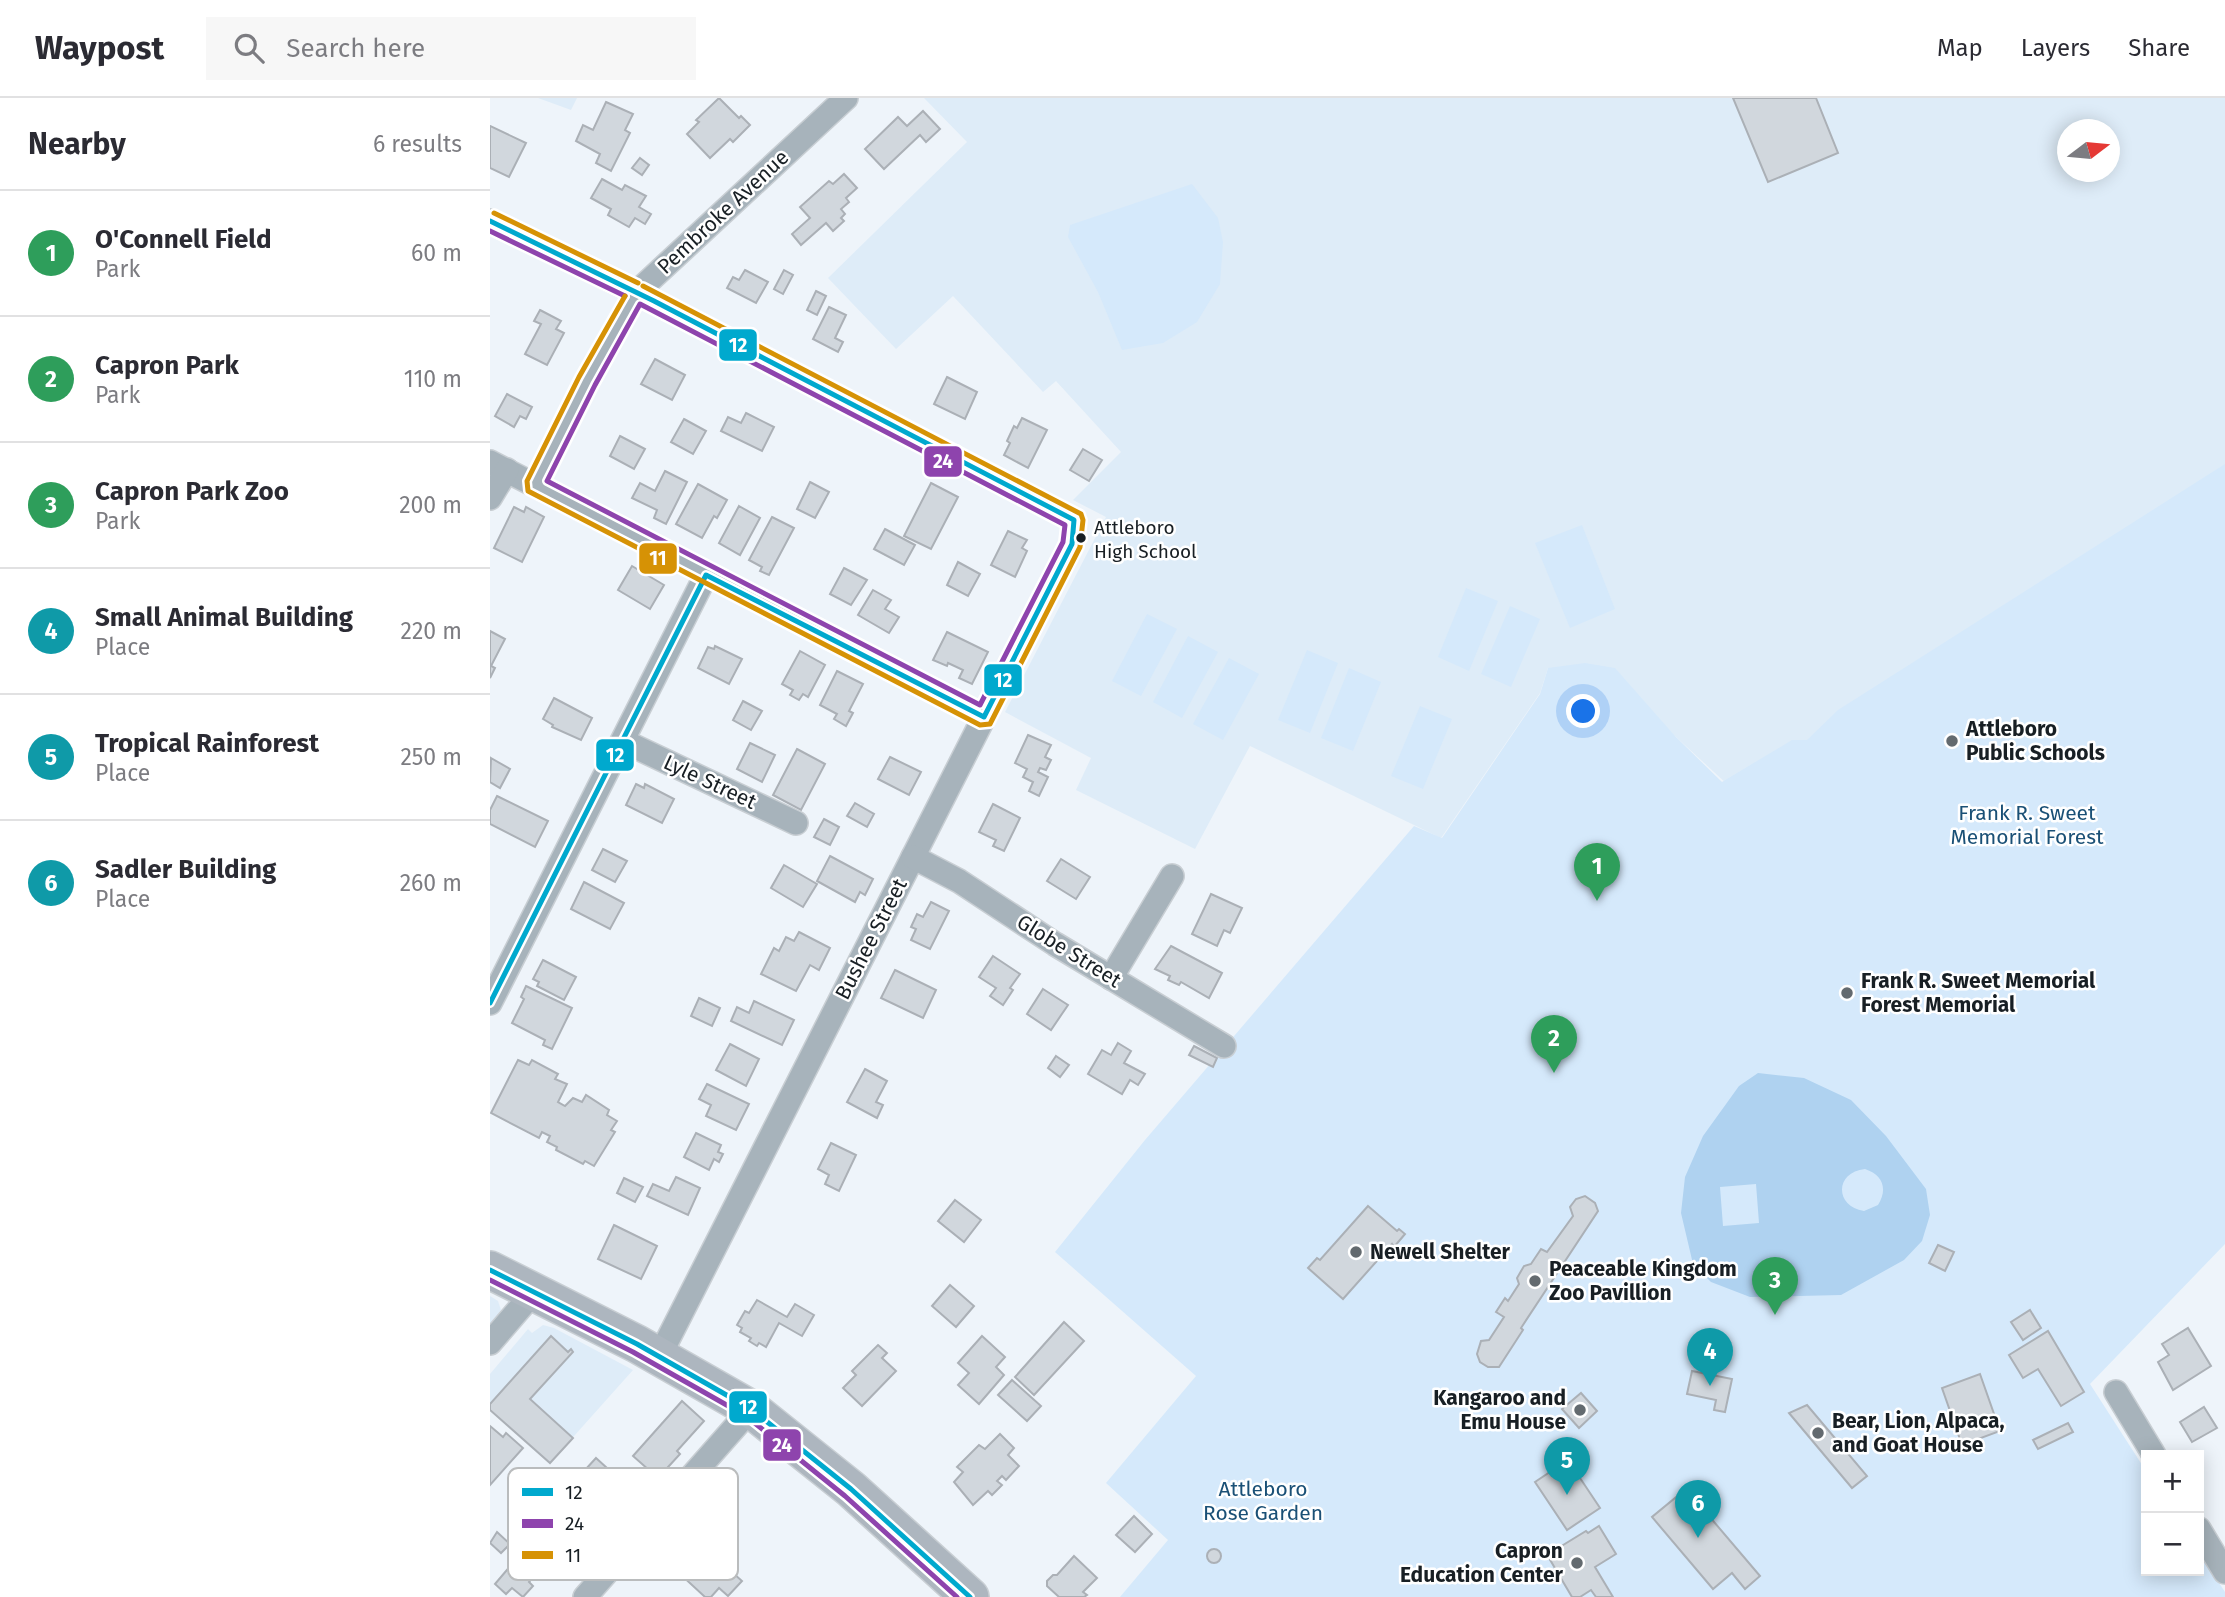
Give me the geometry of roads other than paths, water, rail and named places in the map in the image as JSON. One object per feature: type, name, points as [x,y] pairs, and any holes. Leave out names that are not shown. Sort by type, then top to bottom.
[{"type":"highway","points":[[490,1270],[659,1357],[751,1409],[851,1489],[970,1597]]},
{"type":"street","name":"Pembroke Avenue","points":[[535,485],[587,381],[637,292],[846,98]]},
{"type":"street","points":[[490,221],[637,292]]},
{"type":"street","name":"Bushee Street","points":[[637,292],[1074,520],[1072,544],[659,1357]]},
{"type":"street","points":[[490,498],[499,466],[984,717]]},
{"type":"street","points":[[490,1003],[706,575]]},
{"type":"street","name":"Lyle Street","points":[[623,741],[796,823]]},
{"type":"street","name":"Globe Street","points":[[913,856],[958,881],[1224,1046]]},
{"type":"street","points":[[1111,978],[1172,877]]},
{"type":"street","points":[[490,1343],[533,1293]]},
{"type":"street","points":[[2116,1392],[2151,1450]]},
{"type":"street","points":[[699,1468],[751,1409]]},
{"type":"street","points":[[2204,1537],[2225,1572]]},
{"type":"street","points":[[585,1597],[600,1580]]},
{"type":"water","points":[[1758,1073],[1804,1078],[1851,1100],[1886,1136],[1926,1189],[1930,1215],[1922,1241],[1904,1260],[1841,1295],[1750,1297],[1711,1282],[1693,1264],[1681,1213],[1685,1177],[1703,1136],[1739,1086]],"holes":[[[1865,1169],[1880,1179],[1883,1193],[1878,1205],[1864,1211],[1847,1203],[1842,1189],[1848,1176]],[[1756,1184],[1759,1223],[1723,1226],[1720,1187]]]},
{"type":"place","name":"Attleboro High School","points":[[1081,538]]},
{"type":"place","name":"Attleboro Public Schools","points":[[1952,741]]},
{"type":"place","name":"O'Connell Field","points":[[1597,901]]},
{"type":"place","name":"Frank R. Sweet Memorial Forest Memorial","points":[[1847,993]]},
{"type":"place","name":"Capron Park","points":[[1554,1073]]},
{"type":"place","name":"Newell Shelter","points":[[1356,1252]]},
{"type":"place","name":"Peaceable Kingdom Zoo Pavillion","points":[[1535,1281]]},
{"type":"place","name":"Capron Park Zoo","points":[[1775,1315]]},
{"type":"place","name":"Small Animal Building","points":[[1710,1386]]},
{"type":"place","name":"Kangaroo and Emu House","points":[[1580,1410]]},
{"type":"place","name":"Bear, Lion, Alpaca, and Goat House","points":[[1818,1433]]},
{"type":"place","name":"Tropical Rainforest","points":[[1567,1495]]},
{"type":"place","name":"Sadler Building","points":[[1698,1538]]},
{"type":"place","name":"Capron Education Center","points":[[1577,1563]]},
{"type":"park label","name":"Frank R. Sweet Memorial Forest","points":[[2027,825]]},
{"type":"park label","name":"Attleboro Rose Garden","points":[[1263,1501]]}]
